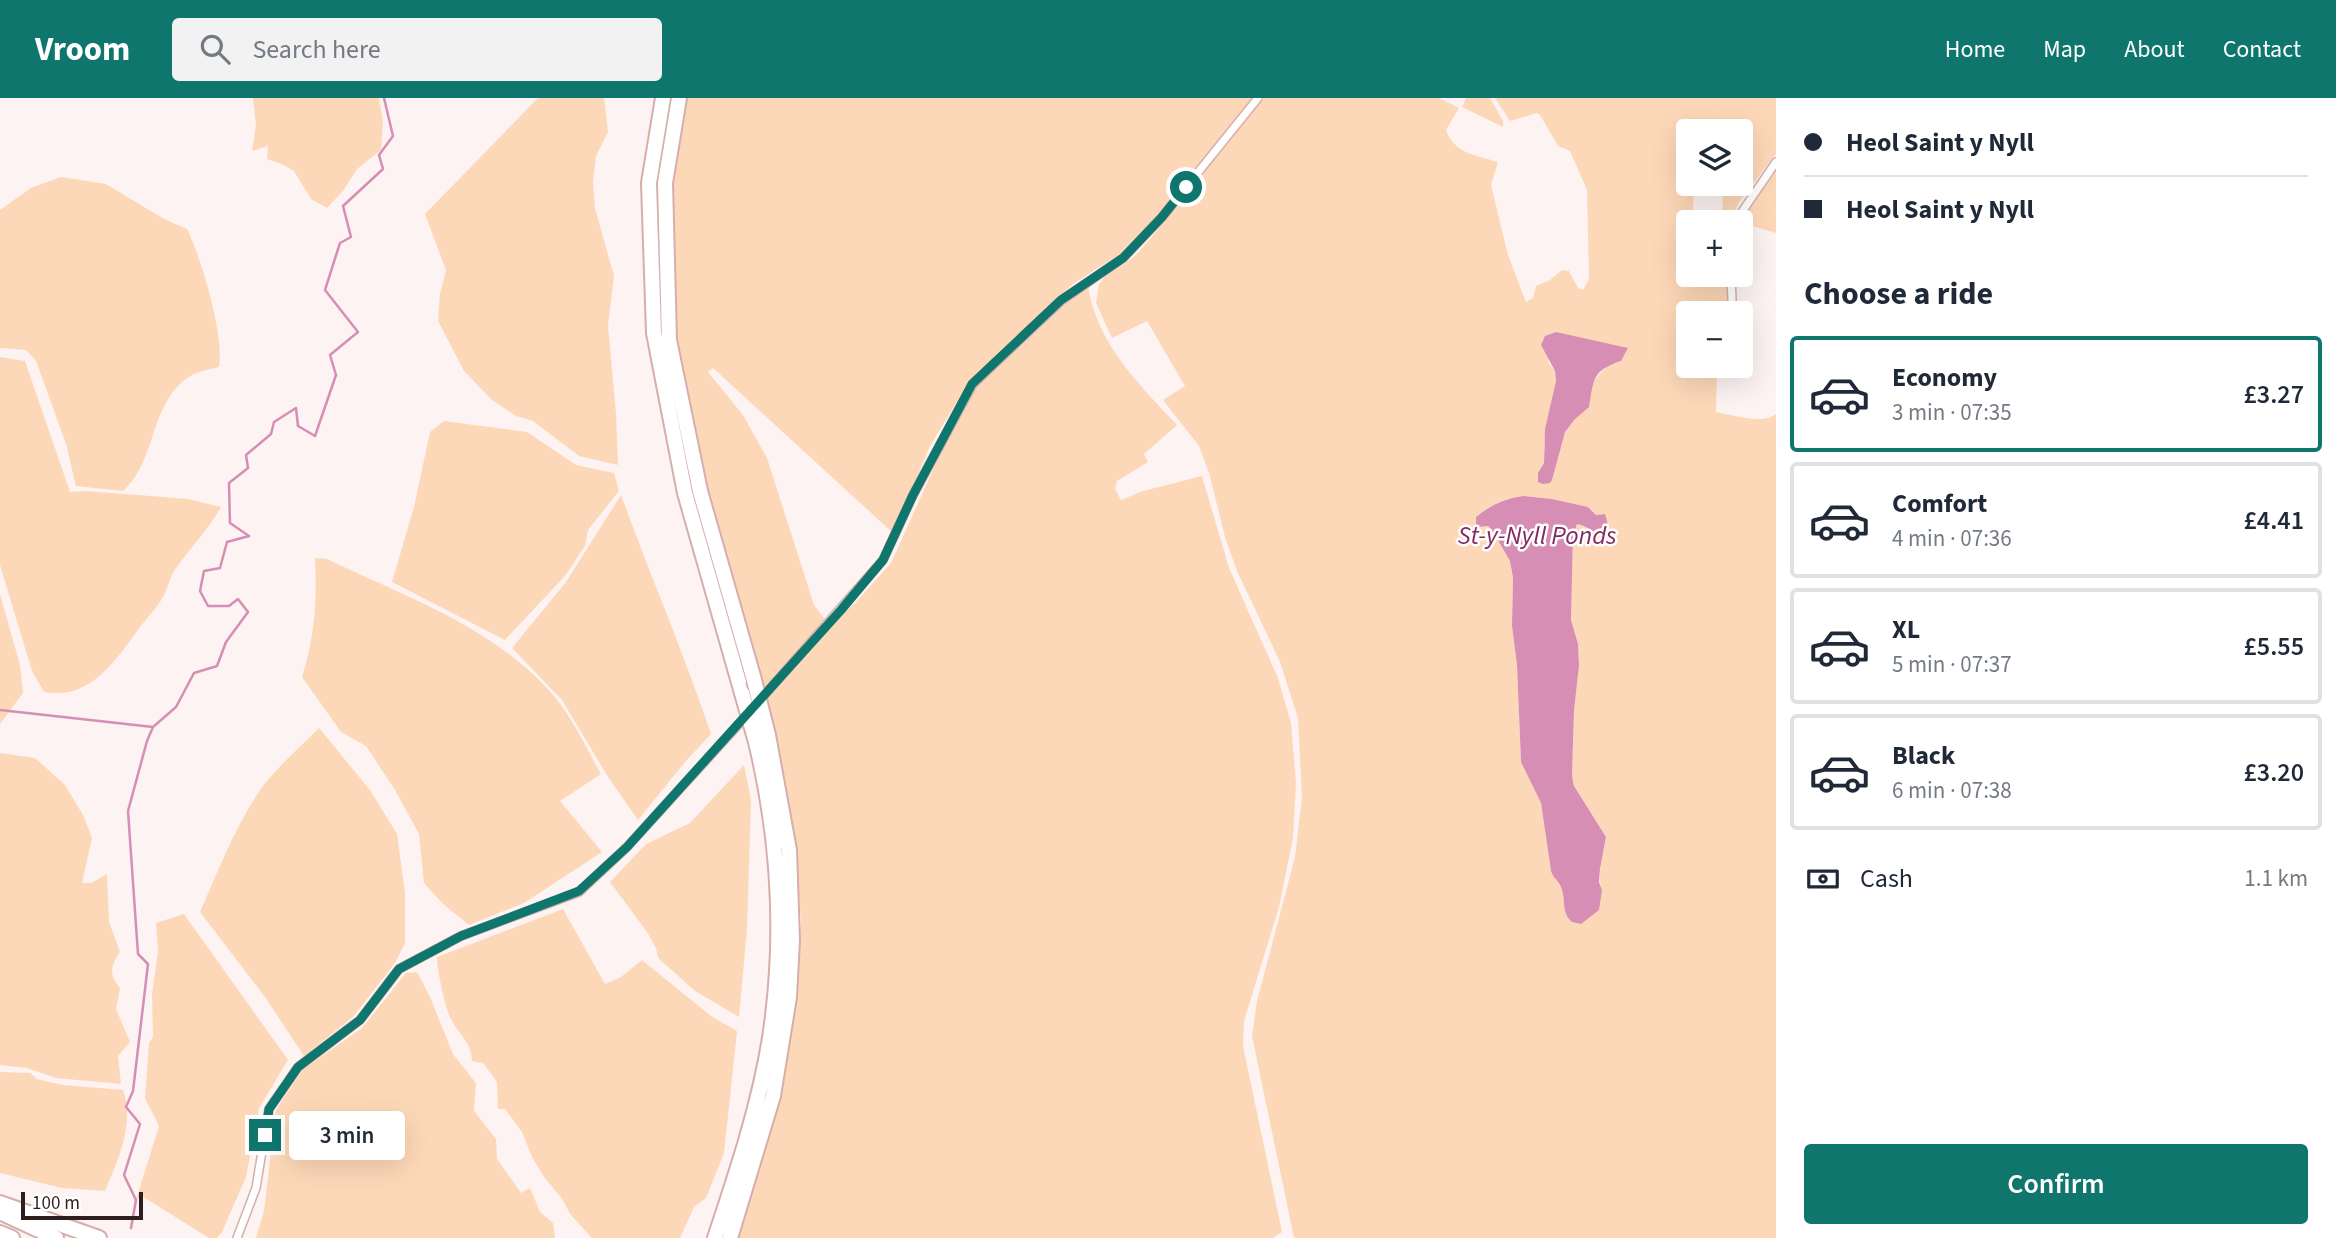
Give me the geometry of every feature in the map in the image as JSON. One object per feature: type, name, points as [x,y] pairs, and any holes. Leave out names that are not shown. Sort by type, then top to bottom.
[{"type":"highway","points":[[663,98],[649,183],[654,333],[685,493],[742,693],[762,738],[789,850],[792,940],[789,997],[773,1096],[730,1238]]},
{"type":"highway","points":[[680,98],[665,183],[669,340],[700,491],[754,680],[778,896],[778,964],[770,1038],[755,1108],[715,1238]]},
{"type":"highway","points":[[708,1238],[736,1174]]},
{"type":"highway","points":[[0,1203],[99,1238]]},
{"type":"highway","points":[[0,1212],[56,1238]]},
{"type":"highway","points":[[0,1233],[12,1238]]},
{"type":"street","points":[[237,1238],[256,1188],[269,1109],[298,1067],[360,1020],[399,969],[461,936],[579,891],[627,847],[883,560],[913,495],[972,384],[1061,300],[1123,258],[1162,217],[1258,98]]},
{"type":"street","points":[[1743,210],[1776,162]]},
{"type":"street","points":[[1731,287],[1732,300]]},
{"type":"shaded area","points":[[253,98],[379,98],[383,122],[381,150],[357,169],[343,191],[327,208],[311,199],[294,171],[267,159],[268,146],[252,151],[256,125]]},
{"type":"shaded area","points":[[538,98],[604,98],[608,132],[596,156],[593,182],[595,208],[614,276],[608,325],[618,465],[579,456],[533,421],[516,416],[492,400],[464,371],[438,321],[440,294],[446,270],[425,214]]},
{"type":"shaded area","points":[[681,98],[1253,98],[1160,212],[1118,255],[1073,284],[971,379],[930,446],[893,533],[713,368],[708,372],[743,415],[767,458],[814,605],[826,621],[764,691],[719,550],[669,346],[668,179]]},
{"type":"shaded area","points":[[1263,98],[1439,98],[1459,108],[1446,130],[1454,144],[1467,152],[1498,162],[1491,185],[1508,255],[1526,302],[1533,298],[1536,286],[1550,280],[1562,270],[1569,271],[1578,288],[1583,290],[1589,279],[1587,190],[1570,151],[1558,146],[1540,115],[1537,113],[1510,121],[1495,98],[1776,98],[1776,154],[1753,184],[1753,119],[1676,119],[1676,196],[1694,196],[1693,210],[1676,210],[1676,287],[1727,287],[1727,301],[1676,301],[1676,378],[1717,378],[1716,412],[1755,419],[1776,414],[1776,1238],[1294,1238],[1252,1036],[1257,1001],[1295,857],[1302,797],[1298,718],[1280,662],[1237,571],[1199,446],[1163,400],[1185,386],[1147,321],[1112,338],[1096,303],[1099,284],[1106,275],[1134,257]],"holes":[[[1556,332],[1627,349],[1621,361],[1607,366],[1591,384],[1589,402],[1570,424],[1564,436],[1552,480],[1538,474],[1544,463],[1544,443],[1556,381],[1555,371],[1548,362]],[[1524,496],[1588,507],[1596,515],[1604,514],[1608,525],[1577,524],[1573,535],[1571,620],[1578,644],[1579,665],[1572,776],[1574,786],[1606,837],[1600,871],[1602,890],[1581,924],[1572,922],[1566,914],[1562,890],[1551,871],[1541,803],[1521,762],[1510,561],[1492,530],[1488,526],[1476,525],[1477,516],[1488,508],[1499,502]]]},
{"type":"shaded area","points":[[1466,98],[1490,98],[1503,121],[1503,127],[1462,107]]},
{"type":"shaded area","points":[[1776,161],[1776,233],[1753,226],[1753,210],[1746,210]]},
{"type":"shaded area","points":[[61,177],[106,184],[164,219],[187,229],[205,277],[215,318],[219,367],[192,375],[178,386],[160,415],[142,463],[123,491],[76,486],[66,444],[36,361],[26,350],[0,348],[0,210],[31,188]]},
{"type":"shaded area","points":[[1723,196],[1744,196],[1735,210],[1722,210]]},
{"type":"shaded area","points":[[1088,286],[1100,326],[1110,345],[1177,425],[1144,454],[1148,462],[1117,481],[1115,489],[1121,500],[1143,491],[1202,476],[1229,568],[1278,678],[1291,723],[1296,783],[1293,838],[1279,907],[1244,1021],[1243,1046],[1282,1232],[1273,1238],[739,1238],[776,1111],[794,1017],[801,920],[795,844],[765,697],[832,622],[854,604],[891,563],[946,441],[963,414],[975,387],[1063,303]]},
{"type":"shaded area","points":[[0,357],[25,361],[70,492],[188,499],[221,507],[174,571],[158,605],[121,652],[100,675],[75,690],[44,692],[32,671],[0,565]]},
{"type":"shaded area","points":[[444,421],[527,432],[576,465],[614,473],[619,491],[588,530],[585,546],[565,576],[505,640],[392,582],[414,507],[430,432]]},
{"type":"shaded area","points":[[621,495],[711,734],[638,820],[608,777],[562,700],[512,648],[566,582]]},
{"type":"shaded area","points":[[315,558],[327,559],[448,616],[477,632],[531,672],[561,705],[601,774],[560,801],[602,852],[524,903],[469,925],[443,904],[424,883],[419,834],[395,790],[366,746],[341,732],[302,677],[314,618]]},
{"type":"shaded area","points":[[0,594],[20,665],[23,693],[0,724]]},
{"type":"shaded area","points":[[319,728],[370,790],[397,834],[405,893],[405,943],[395,963],[353,1017],[304,1056],[265,997],[200,912],[230,845],[256,796],[272,775]]},
{"type":"shaded area","points":[[0,753],[35,758],[65,785],[83,815],[92,838],[82,883],[91,883],[107,874],[109,922],[120,952],[112,970],[120,988],[116,1009],[130,1042],[118,1056],[121,1084],[56,1078],[27,1068],[0,1065]]},
{"type":"shaded area","points":[[744,765],[751,800],[747,929],[739,1017],[695,991],[658,958],[647,932],[610,882],[646,844],[690,823]]},
{"type":"shaded area","points":[[563,909],[605,984],[621,977],[642,960],[711,1016],[737,1031],[724,1153],[706,1198],[694,1207],[680,1238],[592,1238],[570,1214],[563,1200],[544,1177],[522,1132],[505,1109],[498,1109],[497,1082],[483,1063],[472,1061],[467,1043],[448,1012],[437,957]]},
{"type":"shaded area","points":[[184,914],[288,1060],[259,1108],[246,1177],[217,1238],[209,1238],[142,1196],[136,1200],[159,1126],[145,1098],[149,1043],[153,1037],[152,994],[158,952],[156,923]]},
{"type":"shaded area","points":[[417,972],[453,1054],[476,1083],[474,1111],[496,1139],[497,1159],[521,1193],[530,1188],[540,1212],[553,1223],[555,1238],[256,1238],[264,1211],[276,1110],[302,1070],[362,1028],[406,973]]},
{"type":"shaded area","points":[[0,1072],[30,1073],[37,1079],[63,1085],[123,1090],[126,1129],[120,1154],[105,1191],[62,1188],[0,1173]]},
{"type":"water","name":"St-y-Nyll Ponds","points":[[1556,332],[1628,348],[1621,361],[1599,373],[1589,407],[1565,432],[1552,480],[1543,484],[1538,482],[1538,473],[1544,463],[1545,429],[1556,381],[1555,371],[1541,345],[1545,336]]},
{"type":"water","name":"St-y-Nyll Ponds","points":[[1523,496],[1588,507],[1596,515],[1605,514],[1608,525],[1601,535],[1577,524],[1573,535],[1571,620],[1578,644],[1579,665],[1572,776],[1574,786],[1606,837],[1600,869],[1599,882],[1602,890],[1599,910],[1581,924],[1572,922],[1566,914],[1562,890],[1551,871],[1541,803],[1521,762],[1510,561],[1492,530],[1488,526],[1476,525],[1476,517],[1487,509]]},
{"type":"waterway","points":[[131,1228],[136,1200],[124,1175],[140,1124],[126,1107],[133,1091],[148,964],[138,954],[128,811],[153,727],[176,707],[194,673],[217,666],[226,642],[248,612],[238,599],[229,606],[208,606],[200,591],[204,571],[220,568],[227,542],[249,536],[230,523],[229,483],[248,468],[246,455],[271,434],[274,422],[296,408],[298,426],[315,436],[336,375],[330,355],[358,332],[325,290],[340,243],[351,237],[343,206],[383,169],[379,155],[393,136],[384,98]]},
{"type":"waterway","points":[[0,710],[153,727]]},
{"type":"route","points":[[265,1135],[269,1109],[298,1067],[360,1020],[399,969],[461,936],[579,891],[627,847],[883,560],[913,495],[972,384],[1061,300],[1123,258],[1186,187]]}]
